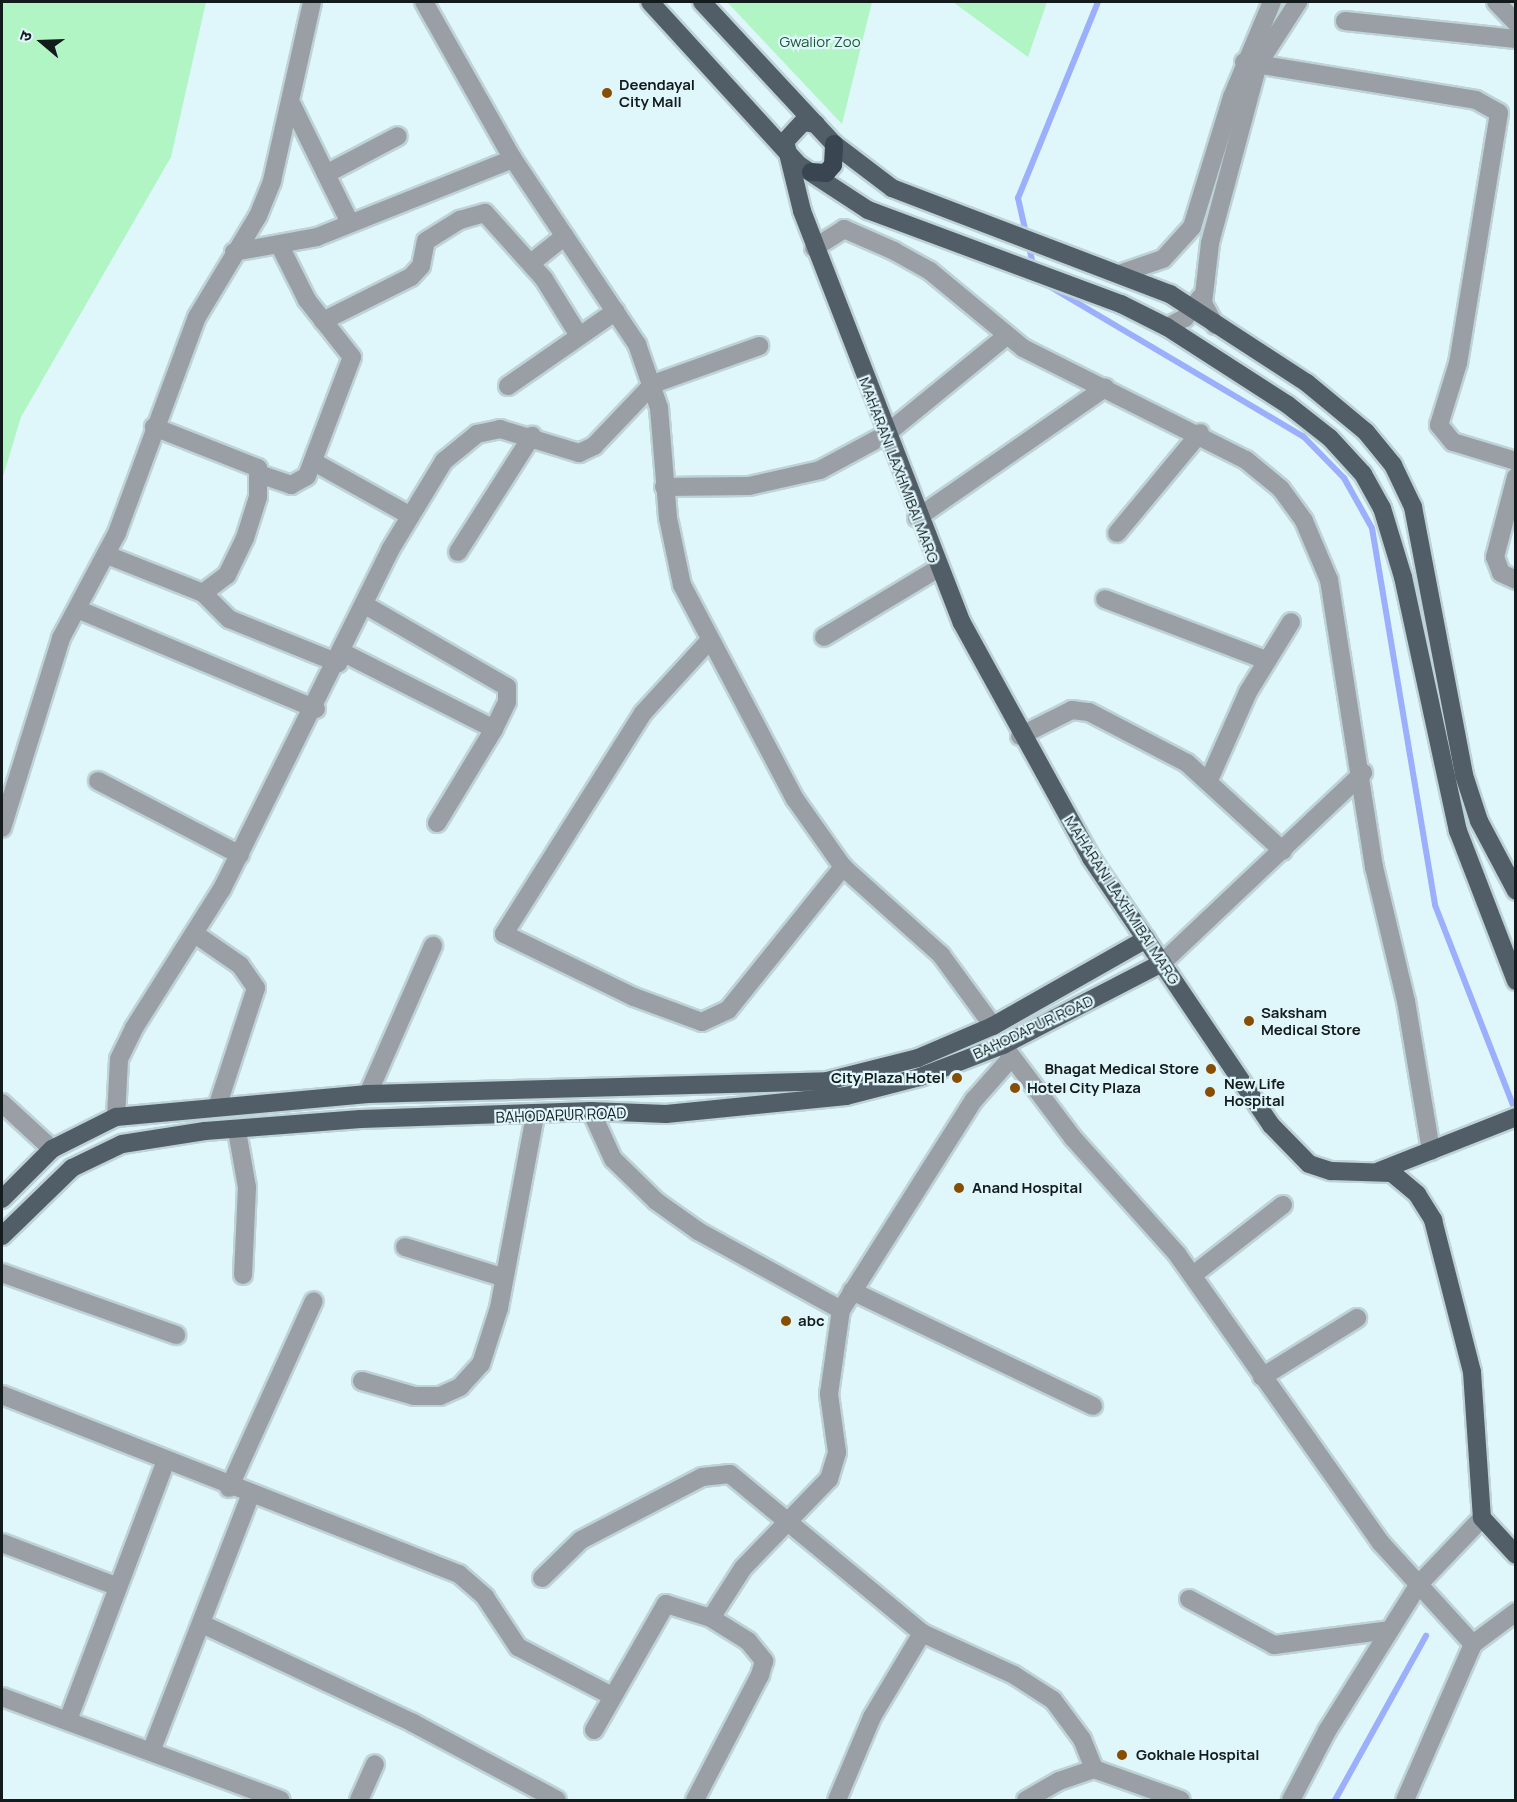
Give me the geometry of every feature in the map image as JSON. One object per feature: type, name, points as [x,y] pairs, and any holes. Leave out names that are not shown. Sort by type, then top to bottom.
[{"type":"highway","points":[[811,172],[826,173],[833,165],[834,144]]},
{"type":"main road","name":"MAHARANI LAXHMIBAI MARG","points":[[650,2],[785,151],[811,172],[868,210],[972,252],[1121,304],[1167,327],[1330,438],[1363,474],[1382,508],[1403,577],[1458,831],[1515,981]]},
{"type":"main road","points":[[702,2],[834,144],[892,188],[978,223],[1122,273],[1192,309],[1339,406],[1393,465],[1426,556],[1464,775],[1479,821],[1515,891]]},
{"type":"main road","points":[[785,151],[791,129],[803,122],[816,124]]},
{"type":"main road","name":"MAHARANI LAXHMIBAI MARG","points":[[785,151],[814,248],[937,569],[1020,736],[1146,939],[1293,1149],[1309,1164],[1331,1171],[1379,1170],[1392,1173],[1417,1194],[1432,1220],[1472,1372],[1482,1518]]},
{"type":"main road","points":[[2,1198],[52,1149],[116,1117],[368,1094],[827,1081],[918,1058],[993,1026],[1146,939]]},
{"type":"main road","name":"BAHODAPUR ROAD","points":[[2,1236],[72,1168],[122,1144],[361,1119],[535,1116],[591,1111],[666,1114],[846,1096],[1007,1051],[1162,963]]},
{"type":"main road","points":[[1379,1170],[1512,1119]]},
{"type":"main road","points":[[1482,1518],[1515,1555]]},
{"type":"street","points":[[2,828],[53,662],[77,609],[107,555],[197,317],[265,200],[292,105],[312,2]]},
{"type":"street","points":[[424,2],[513,159],[616,310],[653,384],[663,426],[664,487],[682,585],[708,641],[795,799],[843,867],[941,955],[993,1026]]},
{"type":"street","points":[[1122,273],[1163,259],[1192,227],[1272,2]]},
{"type":"street","points":[[1167,327],[1192,309],[1203,293],[1210,243],[1251,63],[1298,2]]},
{"type":"street","points":[[1496,2],[1515,23]]},
{"type":"street","points":[[1345,21],[1515,39]]},
{"type":"street","points":[[1251,63],[1476,100],[1499,113],[1458,363],[1439,425],[1453,442],[1515,461]]},
{"type":"street","points":[[292,105],[350,223]]},
{"type":"street","points":[[326,174],[398,136]]},
{"type":"street","points":[[234,252],[280,246],[350,223],[513,159]]},
{"type":"street","points":[[323,321],[411,277],[421,266],[426,241],[476,213],[491,216],[531,263],[578,334]]},
{"type":"street","points":[[814,248],[844,229],[894,251],[930,271],[1005,337],[1200,433],[1281,489],[1319,549],[1329,580],[1363,772],[1374,867],[1408,1011],[1431,1151]]},
{"type":"street","points":[[531,263],[565,236]]},
{"type":"street","points":[[154,427],[246,460],[262,475],[298,484],[314,462],[352,357],[294,279],[280,246]]},
{"type":"street","points":[[1203,293],[1215,326]]},
{"type":"street","points":[[508,386],[578,334],[616,310]]},
{"type":"street","points":[[664,487],[784,480],[820,470],[885,435],[1005,337]]},
{"type":"street","points":[[116,1117],[119,1059],[240,855],[316,709],[409,516],[459,444],[500,429],[532,436],[556,450],[579,453],[594,446],[653,384],[759,346]]},
{"type":"street","points":[[917,518],[1105,388]]},
{"type":"street","points":[[1118,532],[1200,433]]},
{"type":"street","points":[[458,552],[532,436]]},
{"type":"street","points":[[314,462],[409,516]]},
{"type":"street","points":[[203,593],[227,575],[245,538],[262,475]]},
{"type":"street","points":[[1515,477],[1494,557],[1501,573],[1515,580]]},
{"type":"street","points":[[107,555],[203,593],[229,620],[341,658],[494,729]]},
{"type":"street","points":[[824,637],[937,569]]},
{"type":"street","points":[[1105,599],[1266,660]]},
{"type":"street","points":[[365,604],[507,687],[507,702],[494,729],[437,823]]},
{"type":"street","points":[[77,609],[316,709]]},
{"type":"street","points":[[1209,780],[1266,660],[1291,622]]},
{"type":"street","points":[[708,641],[643,713],[504,934],[634,997],[702,1022],[728,1010],[843,867]]},
{"type":"street","points":[[1020,736],[1064,713],[1089,712],[1209,780],[1283,851]]},
{"type":"street","points":[[1162,963],[1283,851],[1363,772]]},
{"type":"street","points":[[98,781],[240,855]]},
{"type":"street","points":[[195,934],[240,965],[256,988],[217,1107]]},
{"type":"street","points":[[368,1094],[433,946]]},
{"type":"street","points":[[711,1618],[743,1568],[829,1479],[835,1465],[829,1394],[841,1310],[1007,1051],[1193,1275],[1338,1487],[1419,1584],[1473,1644]]},
{"type":"street","points":[[2,1103],[52,1149]]},
{"type":"street","points":[[591,1111],[613,1159],[656,1201],[698,1231],[841,1310]]},
{"type":"street","points":[[362,1381],[414,1396],[440,1395],[460,1387],[481,1364],[502,1277],[535,1116]]},
{"type":"street","points":[[237,1131],[248,1198],[243,1275]]},
{"type":"street","points":[[1193,1275],[1283,1205]]},
{"type":"street","points":[[405,1247],[502,1277]]},
{"type":"street","points":[[2,1273],[176,1335]]},
{"type":"street","points":[[852,1291],[1093,1406]]},
{"type":"street","points":[[229,1488],[314,1301]]},
{"type":"street","points":[[1262,1377],[1357,1318]]},
{"type":"street","points":[[2,1395],[229,1488],[459,1574],[485,1597],[518,1647],[612,1696]]},
{"type":"street","points":[[68,1720],[116,1586],[165,1462]]},
{"type":"street","points":[[542,1578],[581,1540],[718,1473],[742,1480],[869,1594],[922,1633],[1014,1675],[1053,1700],[1082,1739],[1094,1769]]},
{"type":"street","points":[[152,1749],[250,1496]]},
{"type":"street","points":[[1291,1800],[1389,1630],[1419,1584],[1482,1518]]},
{"type":"street","points":[[2,1543],[116,1586]]},
{"type":"street","points":[[1189,1599],[1274,1645],[1389,1630]]},
{"type":"street","points":[[594,1730],[666,1604],[711,1618],[754,1646],[764,1660],[746,1710],[695,1800]]},
{"type":"street","points":[[1405,1800],[1473,1644],[1515,1612]]},
{"type":"street","points":[[201,1624],[413,1723],[546,1798]]},
{"type":"street","points":[[837,1800],[872,1718],[922,1633]]},
{"type":"street","points":[[2,1697],[152,1749],[281,1800]]},
{"type":"street","points":[[359,1800],[375,1764]]},
{"type":"street","points":[[1026,1800],[1040,1789],[1094,1769],[1181,1800]]},
{"type":"green space","points":[[2,2],[206,2],[171,157],[21,417],[2,480]]},
{"type":"green space","name":"Gwalior Zoo","points":[[727,2],[872,2],[842,124]]},
{"type":"green space","points":[[953,2],[1047,2],[1028,57]]},
{"type":"waterway","points":[[1034,269],[1018,198],[1098,2]]},
{"type":"waterway","points":[[1037,279],[1303,436],[1344,478],[1372,528],[1435,905],[1516,1113]]},
{"type":"waterway","points":[[1335,1800],[1426,1636]]},
{"type":"place","name":"Deendayal City Mall","points":[[607,93]]},
{"type":"place","name":"Saksham Medical Store","points":[[1249,1021]]},
{"type":"place","name":"Bhagat Medical Store","points":[[1211,1069]]},
{"type":"place","name":"City Plaza Hotel","points":[[957,1078]]},
{"type":"place","name":"Hotel City Plaza","points":[[1015,1088]]},
{"type":"place","name":"New Life Hospital","points":[[1210,1092]]},
{"type":"place","name":"Anand Hospital","points":[[959,1188]]},
{"type":"place","name":"abc","points":[[786,1321]]},
{"type":"place","name":"Gokhale Hospital","points":[[1122,1755]]}]
